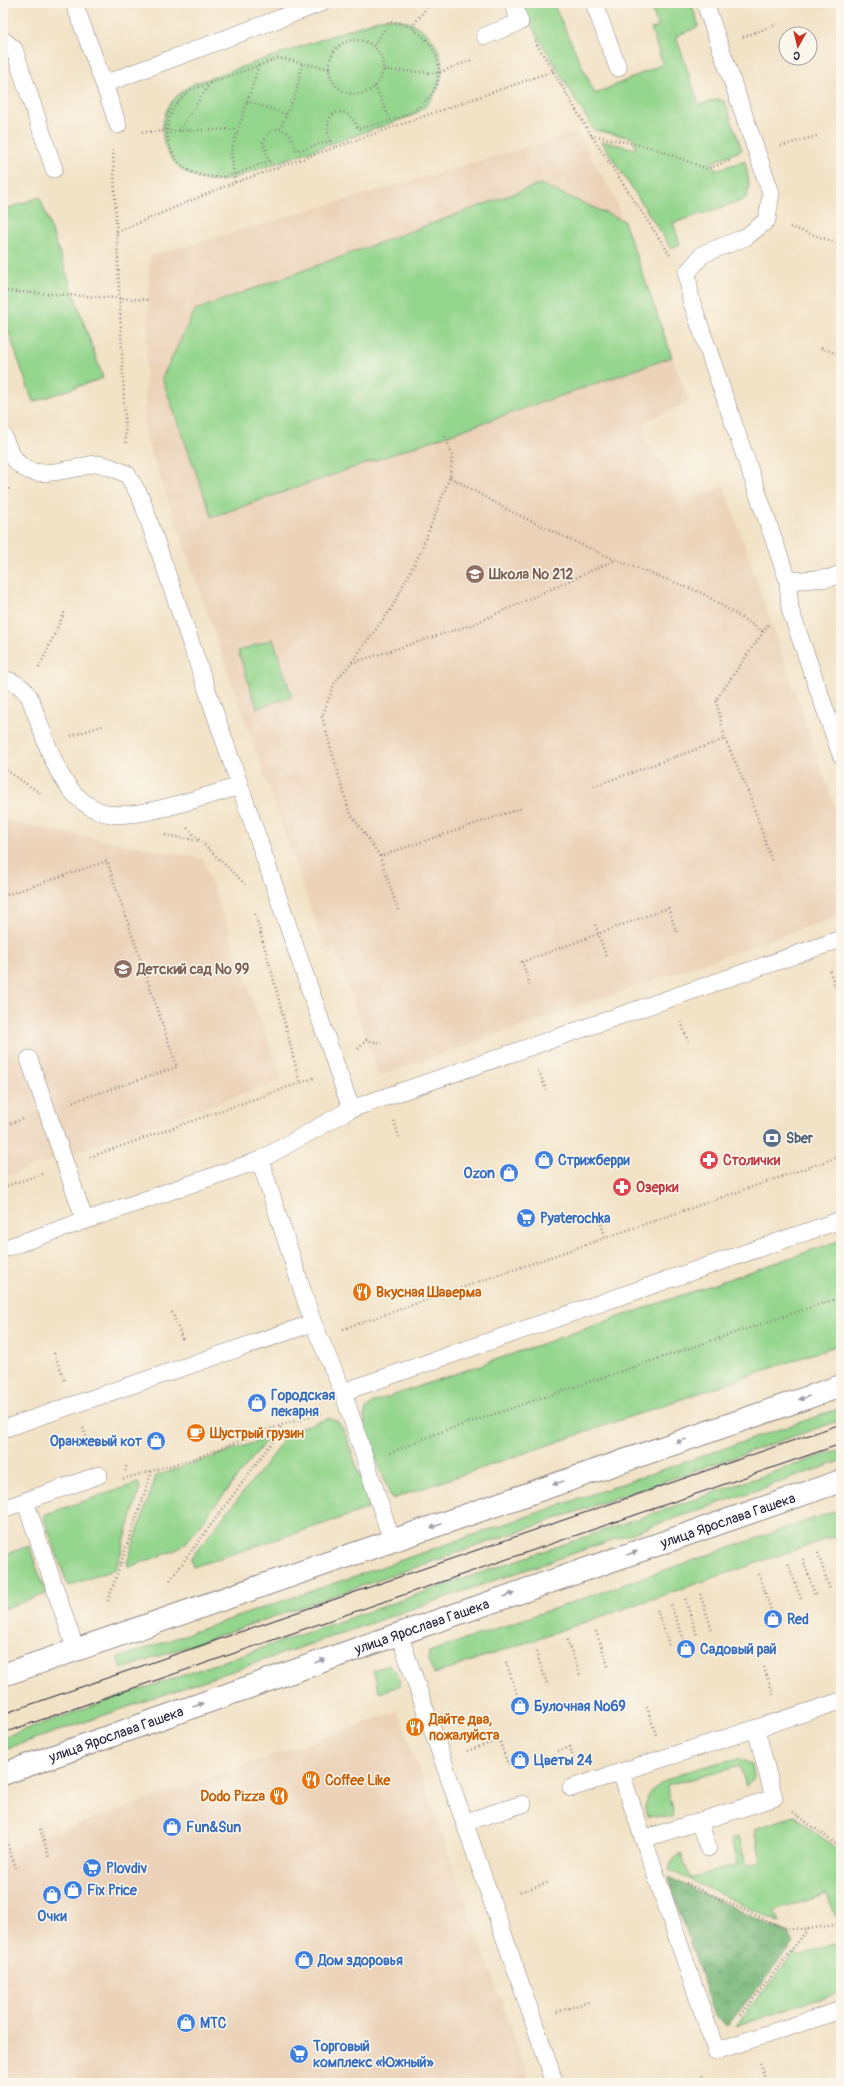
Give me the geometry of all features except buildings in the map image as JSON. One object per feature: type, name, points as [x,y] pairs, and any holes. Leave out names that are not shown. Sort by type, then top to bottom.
[{"type":"street","points":[[3,1675],[841,1386]]},
{"type":"street","name":"улица Ярослава Гашека","points":[[3,1774],[399,1634],[841,1481]]},
{"type":"lane","points":[[74,3],[118,125]]},
{"type":"lane","points":[[104,84],[321,3]]},
{"type":"lane","points":[[485,36],[520,22],[513,3]]},
{"type":"lane","points":[[594,3],[618,68]]},
{"type":"lane","points":[[706,3],[758,152],[771,194],[767,220],[746,237],[703,254],[688,273],[690,300],[788,581],[790,609],[841,755]]},
{"type":"lane","points":[[3,40],[14,49],[54,169]]},
{"type":"lane","points":[[3,435],[9,453],[20,466],[36,474],[58,472],[98,464],[127,474],[141,498],[351,1109]]},
{"type":"lane","points":[[788,581],[830,578],[841,574]]},
{"type":"lane","points":[[3,679],[13,681],[28,694],[55,765],[68,789],[97,810],[110,814],[130,815],[240,786]]},
{"type":"lane","points":[[3,1249],[260,1160],[351,1109],[841,939]]},
{"type":"lane","points":[[29,1059],[85,1221]]},
{"type":"lane","points":[[260,1160],[316,1330],[343,1392],[392,1541]]},
{"type":"lane","points":[[343,1392],[841,1220]]},
{"type":"lane","points":[[3,1429],[192,1364],[316,1330]]},
{"type":"lane","points":[[3,1509],[99,1475]]},
{"type":"lane","points":[[25,1501],[76,1650]]},
{"type":"lane","points":[[399,1634],[555,2083]]},
{"type":"lane","points":[[571,1788],[841,1701]]},
{"type":"lane","points":[[644,1839],[774,1798],[756,1729]]},
{"type":"lane","points":[[621,1773],[716,2050],[841,2010]]},
{"type":"lane","points":[[465,1822],[523,1804]]},
{"type":"lane","points":[[700,1821],[708,1848]]},
{"type":"path","points":[[412,27],[430,3]]},
{"type":"path","points":[[329,69],[280,58],[192,90],[180,98],[172,110],[167,132],[172,151],[180,162],[190,171],[202,176],[215,178],[269,161],[264,147],[265,138],[271,130],[285,130],[292,136],[297,152],[330,141],[326,125],[327,121],[334,114],[339,112],[348,114],[355,121],[358,129],[411,112],[421,105],[433,91],[438,73],[437,60],[433,48],[426,38],[412,27],[389,22],[374,46]]},
{"type":"path","points":[[720,46],[778,24]]},
{"type":"path","points":[[533,38],[591,135],[666,250]]},
{"type":"path","points":[[364,40],[374,46],[382,57],[384,70],[376,86],[365,93],[347,93],[333,81],[329,69],[333,52],[346,41],[364,40]]},
{"type":"path","points":[[280,129],[296,93],[302,63]]},
{"type":"path","points":[[235,182],[231,151],[259,65]]},
{"type":"path","points":[[384,70],[438,73]]},
{"type":"path","points":[[117,232],[235,182],[553,71]]},
{"type":"path","points":[[178,132],[211,82]]},
{"type":"path","points":[[376,86],[390,119]]},
{"type":"path","points":[[247,101],[286,114]]},
{"type":"path","points":[[118,125],[113,138],[127,474]]},
{"type":"path","points":[[167,132],[238,129]]},
{"type":"path","points":[[591,135],[654,148],[707,168],[736,159]]},
{"type":"path","points":[[758,152],[817,136]]},
{"type":"path","points":[[767,220],[841,244]]},
{"type":"path","points":[[3,291],[149,300]]},
{"type":"path","points":[[821,348],[841,355]]},
{"type":"path","points":[[398,910],[380,856],[349,811],[322,717],[335,682],[352,663],[391,609],[420,553],[450,477],[452,455],[445,434]]},
{"type":"path","points":[[450,477],[508,510],[616,560],[702,593],[764,632]]},
{"type":"path","points":[[352,663],[474,624],[616,560]]},
{"type":"path","points":[[772,862],[749,793],[725,739],[716,700],[764,632],[771,619],[790,609]]},
{"type":"path","points":[[28,694],[65,611]]},
{"type":"path","points":[[47,743],[105,725]]},
{"type":"path","points":[[594,786],[725,739]]},
{"type":"path","points":[[165,807],[246,885]]},
{"type":"path","points":[[380,856],[522,808]]},
{"type":"path","points":[[3,896],[107,861],[177,1066],[3,1126]]},
{"type":"path","points":[[252,907],[272,973],[300,1083]]},
{"type":"path","points":[[530,985],[522,962],[668,908],[677,933]]},
{"type":"path","points":[[595,925],[607,958]]},
{"type":"path","points":[[3,961],[7,974]]},
{"type":"path","points":[[357,1050],[366,1040],[382,1043]]},
{"type":"path","points":[[66,1166],[338,1070]]},
{"type":"path","points":[[316,1330],[606,1238],[841,1156]]},
{"type":"path","points":[[3,1187],[46,1172]]},
{"type":"path","points":[[601,1224],[606,1238]]},
{"type":"path","points":[[366,1463],[435,1434],[841,1296]]},
{"type":"path","points":[[172,1312],[192,1364]]},
{"type":"path","points":[[76,1404],[99,1475],[122,1479],[196,1458],[281,1426],[325,1412],[343,1392]]},
{"type":"path","points":[[170,1580],[274,1440],[281,1426]]},
{"type":"path","points":[[108,1601],[152,1471]]},
{"type":"path","points":[[818,1554],[830,1590]]},
{"type":"path","points":[[803,1559],[814,1595]]},
{"type":"path","points":[[788,1564],[801,1599]]},
{"type":"path","points":[[759,1574],[771,1610]]},
{"type":"path","points":[[700,1594],[712,1630]]},
{"type":"path","points":[[685,1600],[698,1635]]},
{"type":"path","points":[[671,1605],[684,1640]]},
{"type":"path","points":[[657,1610],[668,1645]]},
{"type":"path","points":[[596,1631],[608,1666]]},
{"type":"path","points":[[568,1640],[580,1676]]},
{"type":"path","points":[[536,1652],[548,1686]]},
{"type":"path","points":[[506,1662],[518,1697]]},
{"type":"path","points":[[764,1667],[782,1720]]},
{"type":"path","points":[[460,1754],[499,1740],[509,1764]]},
{"type":"path","points":[[774,1798],[841,1848]]},
{"type":"path","points":[[40,1829],[50,1857]]},
{"type":"path","points":[[6,1841],[16,1868]]},
{"type":"path","points":[[654,1868],[783,1928],[808,1929],[841,1924]]},
{"type":"path","points":[[492,1901],[550,1882]]},
{"type":"path","points":[[716,2050],[731,2027],[808,1929]]},
{"type":"path","points":[[533,2020],[591,2001]]},
{"type":"shaded area","name":"Школа № 212","points":[[577,133],[614,197],[689,402],[646,421],[644,434],[648,450],[660,460],[674,495],[687,499],[724,486],[841,825],[841,915],[379,1076],[335,948],[325,949],[144,432],[150,256]]},
{"type":"shaded area","name":"Детский сад № 99","points":[[3,819],[5,821],[203,859],[282,1080],[3,1177]]},
{"type":"shaded area","points":[[398,1711],[531,2083],[3,2083],[3,1851]]},
{"type":"green space","points":[[523,3],[553,3],[595,94],[663,64],[651,29],[658,27],[650,3],[691,3],[698,27],[676,36],[699,105],[718,99],[725,102],[742,150],[712,162],[715,170],[745,161],[749,183],[747,197],[741,201],[673,223],[680,244],[671,248],[601,141],[636,149],[633,138],[594,130],[532,27]]},
{"type":"green space","points":[[390,18],[409,22],[424,31],[435,43],[441,57],[442,72],[438,88],[429,102],[414,115],[227,180],[205,180],[187,173],[174,161],[165,146],[163,129],[166,112],[176,97],[193,84],[380,19]]},
{"type":"green space","points":[[540,184],[624,221],[672,357],[212,517],[162,378],[195,310]]},
{"type":"green space","points":[[40,197],[103,378],[33,402],[3,316],[3,210]]},
{"type":"green space","points":[[273,639],[292,697],[257,708],[238,651]]},
{"type":"green space","points":[[841,1240],[841,1344],[392,1499],[366,1430],[364,1417],[366,1409],[374,1402]]},
{"type":"green space","points":[[841,1408],[841,1420],[122,1669],[118,1658]]},
{"type":"green space","points":[[330,1418],[339,1423],[345,1433],[367,1497],[368,1509],[193,1567],[191,1558],[275,1452],[286,1432]]},
{"type":"green space","points":[[268,1438],[185,1544],[174,1551],[129,1567],[127,1563],[156,1476]]},
{"type":"green space","points":[[841,1449],[841,1461],[3,1750],[3,1737]]},
{"type":"green space","points":[[138,1483],[140,1488],[116,1569],[68,1586],[43,1515]]},
{"type":"green space","points":[[841,1509],[841,1534],[434,1674],[428,1660],[429,1652]]},
{"type":"green space","points":[[29,1546],[46,1594],[3,1609],[3,1555]]},
{"type":"green space","points":[[388,1665],[396,1672],[401,1685],[380,1693],[373,1670]]},
{"type":"green space","points":[[738,1758],[752,1764],[754,1778],[746,1787],[740,1766],[667,1786],[673,1809],[672,1818],[647,1816],[646,1803],[651,1792],[663,1783],[694,1769]]},
{"type":"green space","points":[[794,1816],[841,1852],[841,1921],[838,1922],[827,1894],[774,1911],[781,1923],[669,1870],[672,1861],[681,1853],[690,1878],[737,1865],[731,1839],[739,1837],[746,1865],[761,1861],[754,1829]]},
{"type":"green space","points":[[668,1877],[787,1933],[794,1943],[727,2026],[715,2016]]},
{"type":"green space","points":[[841,1942],[841,1992],[736,2026],[796,1951],[798,1956]]},
{"type":"tram line","points":[[3,1714],[841,1424]]},
{"type":"tram line","points":[[3,1733],[841,1444]]},
{"type":"place","name":"Школа № 212","points":[[475,574]]},
{"type":"place","name":"Детский сад № 99","points":[[123,969]]},
{"type":"place","name":"Sber","points":[[772,1138]]},
{"type":"place","name":"Стрижберри","points":[[544,1160]]},
{"type":"place","name":"Столички","points":[[709,1160]]},
{"type":"place","name":"Ozon","points":[[509,1173]]},
{"type":"place","name":"Озерки","points":[[622,1187]]},
{"type":"place","name":"Pyaterochka","points":[[526,1218]]},
{"type":"place","name":"Вкусная Шаверма","points":[[362,1292]]},
{"type":"place","name":"Городская пекарня","points":[[257,1403]]},
{"type":"place","name":"Шустрый грузин","points":[[196,1433]]},
{"type":"place","name":"Оранжевый кот","points":[[156,1441]]},
{"type":"place","name":"Red","points":[[773,1619]]},
{"type":"place","name":"Садовый рай","points":[[686,1649]]},
{"type":"place","name":"Булочная №69","points":[[520,1706]]},
{"type":"place","name":"Дайте два, пожалуйста","points":[[415,1727]]},
{"type":"place","name":"Цветы 24","points":[[520,1760]]},
{"type":"place","name":"Coffee Like","points":[[311,1780]]},
{"type":"place","name":"Dodo Pizza","points":[[279,1796]]},
{"type":"place","name":"Fun&Sun","points":[[172,1827]]},
{"type":"place","name":"Plovdiv","points":[[92,1868]]},
{"type":"place","name":"Fix Price","points":[[73,1890]]},
{"type":"place","name":"Очки","points":[[52,1895]]},
{"type":"place","name":"Дом здоровья","points":[[304,1960]]},
{"type":"place","name":"МТС","points":[[186,2023]]},
{"type":"place","name":"Торговый комплекс «Южный»","points":[[299,2054]]}]
